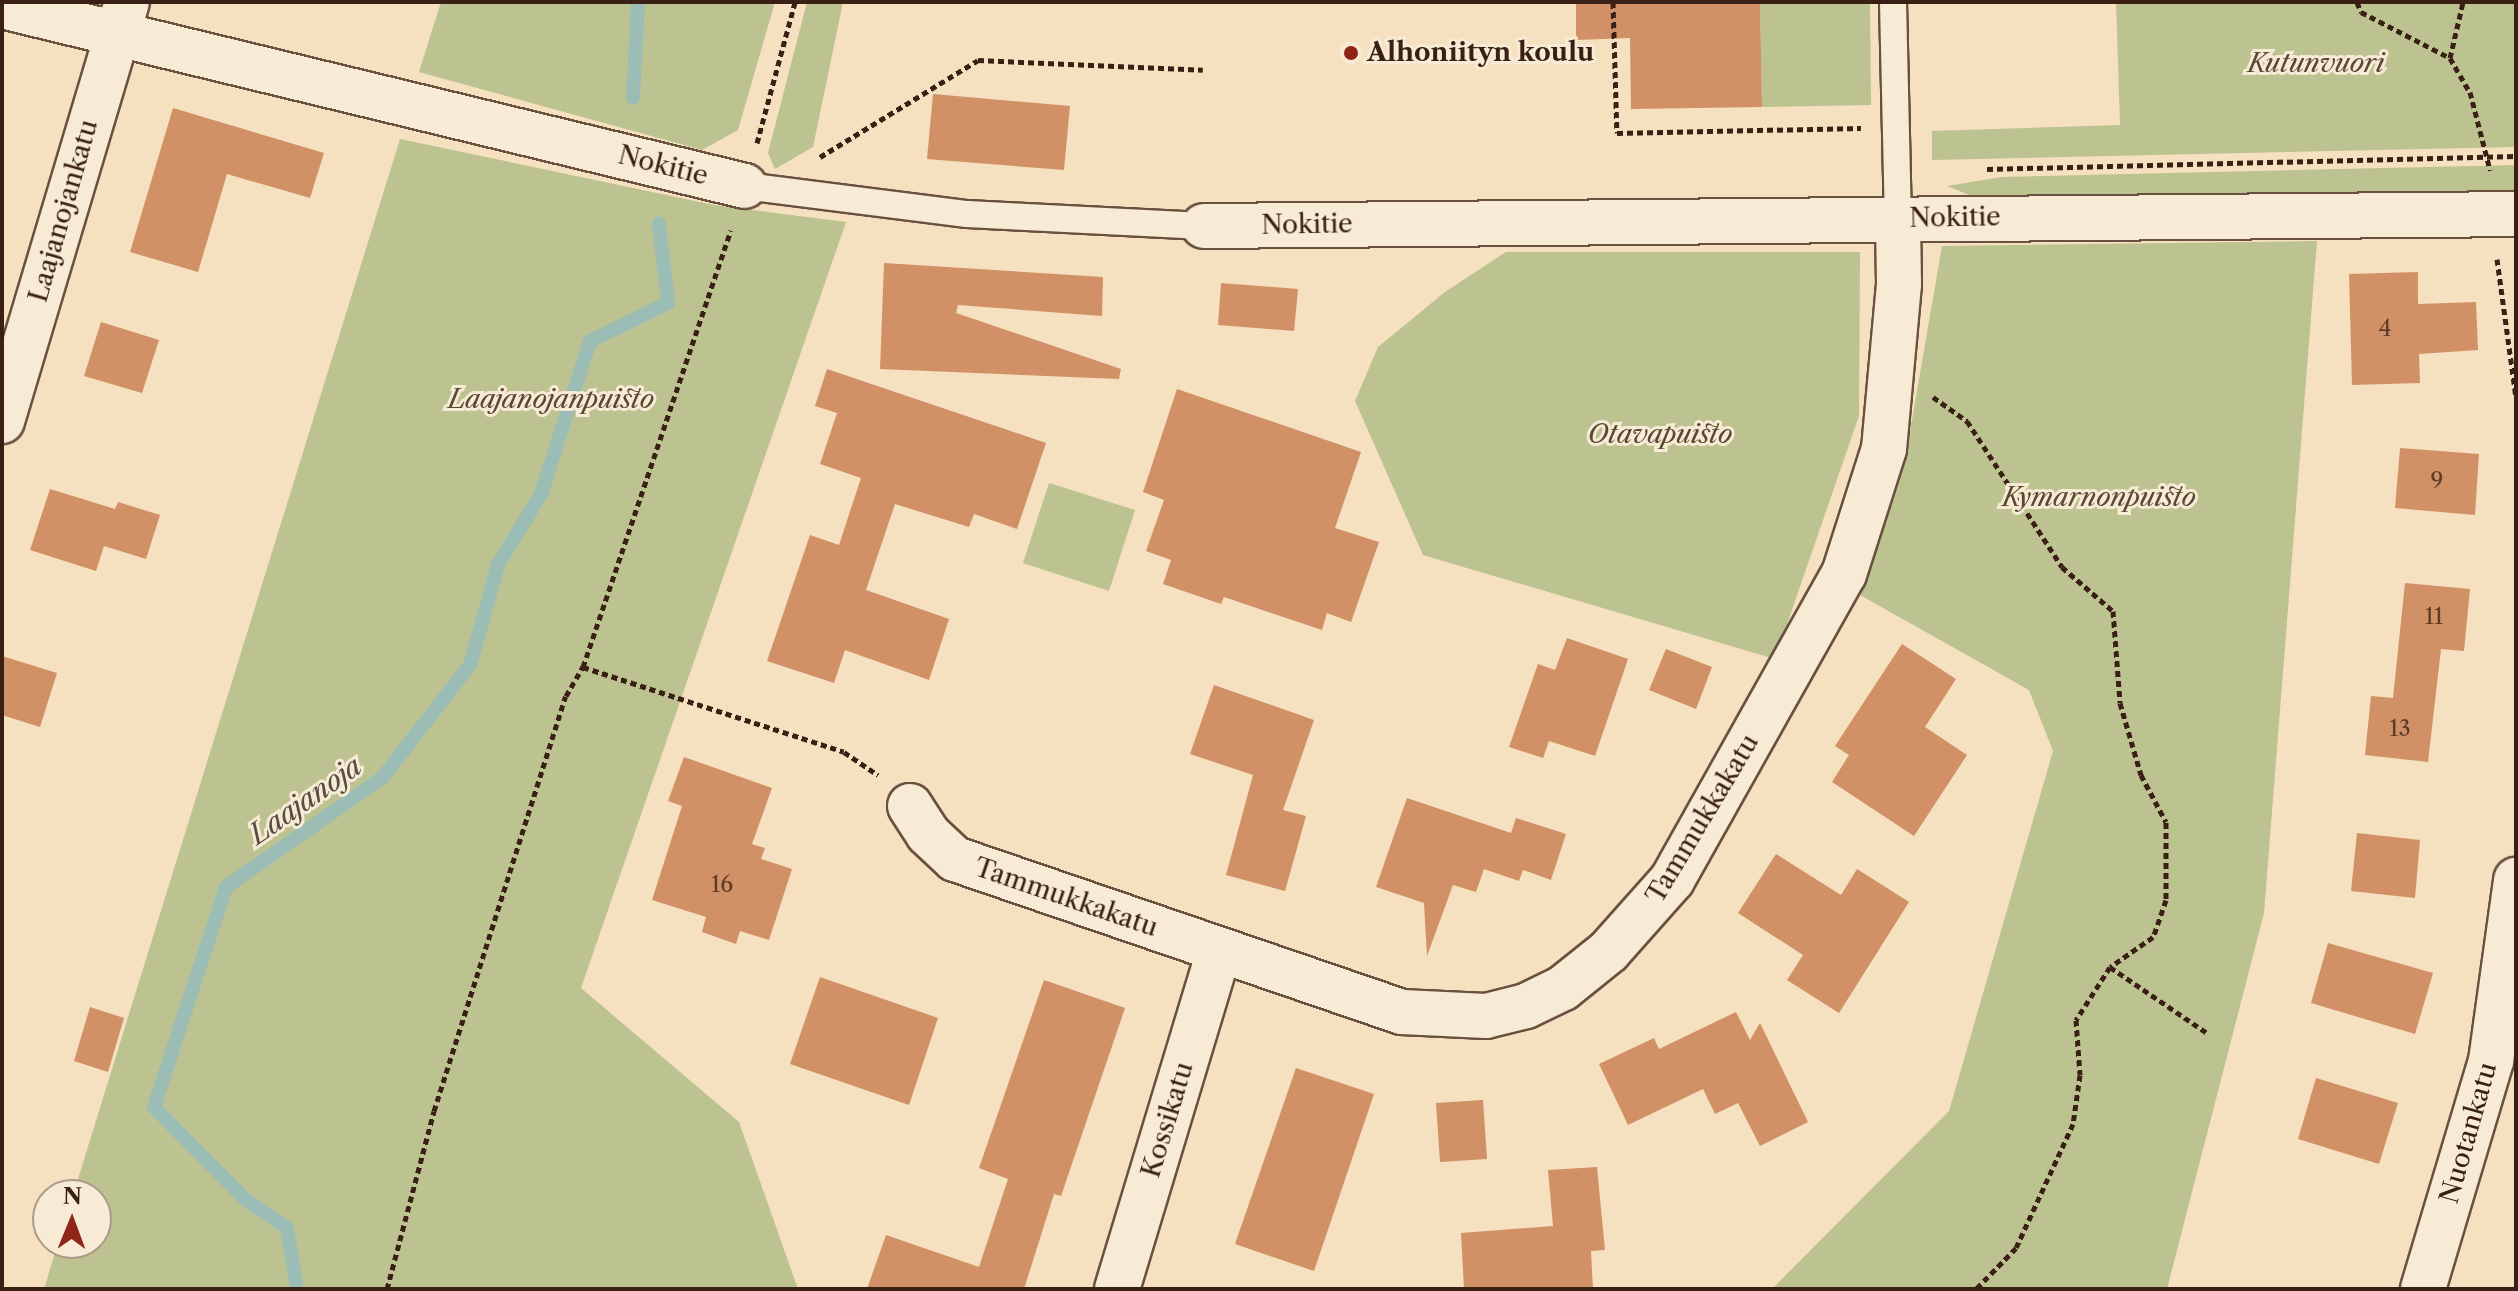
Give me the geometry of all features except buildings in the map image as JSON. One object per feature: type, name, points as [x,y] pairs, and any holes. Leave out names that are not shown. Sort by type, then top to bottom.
[{"type":"street","name":"Nokitie","points":[[2,6],[122,18],[757,187]]},
{"type":"street","name":"Laajanojankatu","points":[[2,421],[122,18]]},
{"type":"street","name":"Nokitie","points":[[1204,226],[2504,214]]},
{"type":"street","name":"Tammukkakatu","points":[[910,806],[928,834],[955,859],[1402,1012],[1438,1017],[1486,1016],[1526,1006],[1563,988],[1609,951],[1672,880],[1844,574],[1884,449],[1893,368],[1898,220]]},
{"type":"street","name":"Nuotankatu","points":[[2423,1289],[2503,1063],[2516,880]]},
{"type":"street","name":"Kossikatu","points":[[1117,1289],[1219,951]]},
{"type":"lane","points":[[1893,2],[1898,220]]},
{"type":"lane","name":"Nokitie","points":[[757,187],[967,214],[1204,226]]},
{"type":"path","points":[[387,1289],[434,1111],[566,696],[583,667],[757,187],[795,2]]},
{"type":"path","points":[[1613,2],[1617,133],[1894,128]]},
{"type":"path","points":[[2357,2],[2361,12],[2450,58],[2470,92],[2504,214],[2516,398]]},
{"type":"path","points":[[2450,58],[2463,2]]},
{"type":"path","points":[[757,187],[978,60],[1203,70]]},
{"type":"path","points":[[1979,170],[2516,156]]},
{"type":"path","points":[[1893,368],[1967,421],[2062,567],[2113,611],[2120,703],[2141,775],[2166,822],[2166,900],[2153,937],[2110,967],[2076,1020],[2080,1075],[2073,1124],[2016,1248],[1976,1289]]},
{"type":"path","points":[[583,667],[844,752],[910,806]]},
{"type":"path","points":[[2110,967],[2207,1033]]},
{"type":"green space","points":[[441,2],[775,2],[738,130],[702,150],[419,72]]},
{"type":"green space","points":[[807,2],[843,2],[813,147],[775,169],[768,153]]},
{"type":"green space","points":[[1760,2],[1870,2],[1871,105],[1762,107]]},
{"type":"green space","name":"Kutunvuori","points":[[2116,2],[2516,2],[2516,147],[1932,160],[1932,131],[2120,125]]},
{"type":"green space","name":"Laajanojanpuisto","points":[[400,139],[714,205],[846,222],[581,988],[739,1122],[798,1289],[44,1289],[53,1259],[112,1259],[112,1179],[78,1179]]},
{"type":"green space","points":[[2516,165],[2516,193],[1984,201],[1947,186],[2001,177]]},
{"type":"green space","name":"Kymarnonpuisto","points":[[2317,241],[2264,913],[2167,1289],[1772,1289],[1949,1111],[2053,751],[2029,690],[1860,595],[1907,449],[1942,246]]},
{"type":"green space","name":"Otavapuisto","points":[[1506,252],[1860,252],[1859,416],[1775,659],[1423,555],[1355,401],[1378,347],[1445,292]]},
{"type":"green space","points":[[1049,483],[1135,510],[1109,591],[1023,563]]},
{"type":"waterway","name":"Laajanoja","points":[[633,98],[638,2]]},
{"type":"waterway","name":"Laajanoja","points":[[297,1289],[287,1228],[246,1200],[154,1107],[226,887],[383,777],[470,665],[498,565],[541,494],[590,341],[668,303],[659,224]]},
{"type":"place","name":"Alhoniityn koulu","points":[[1351,53]]}]
